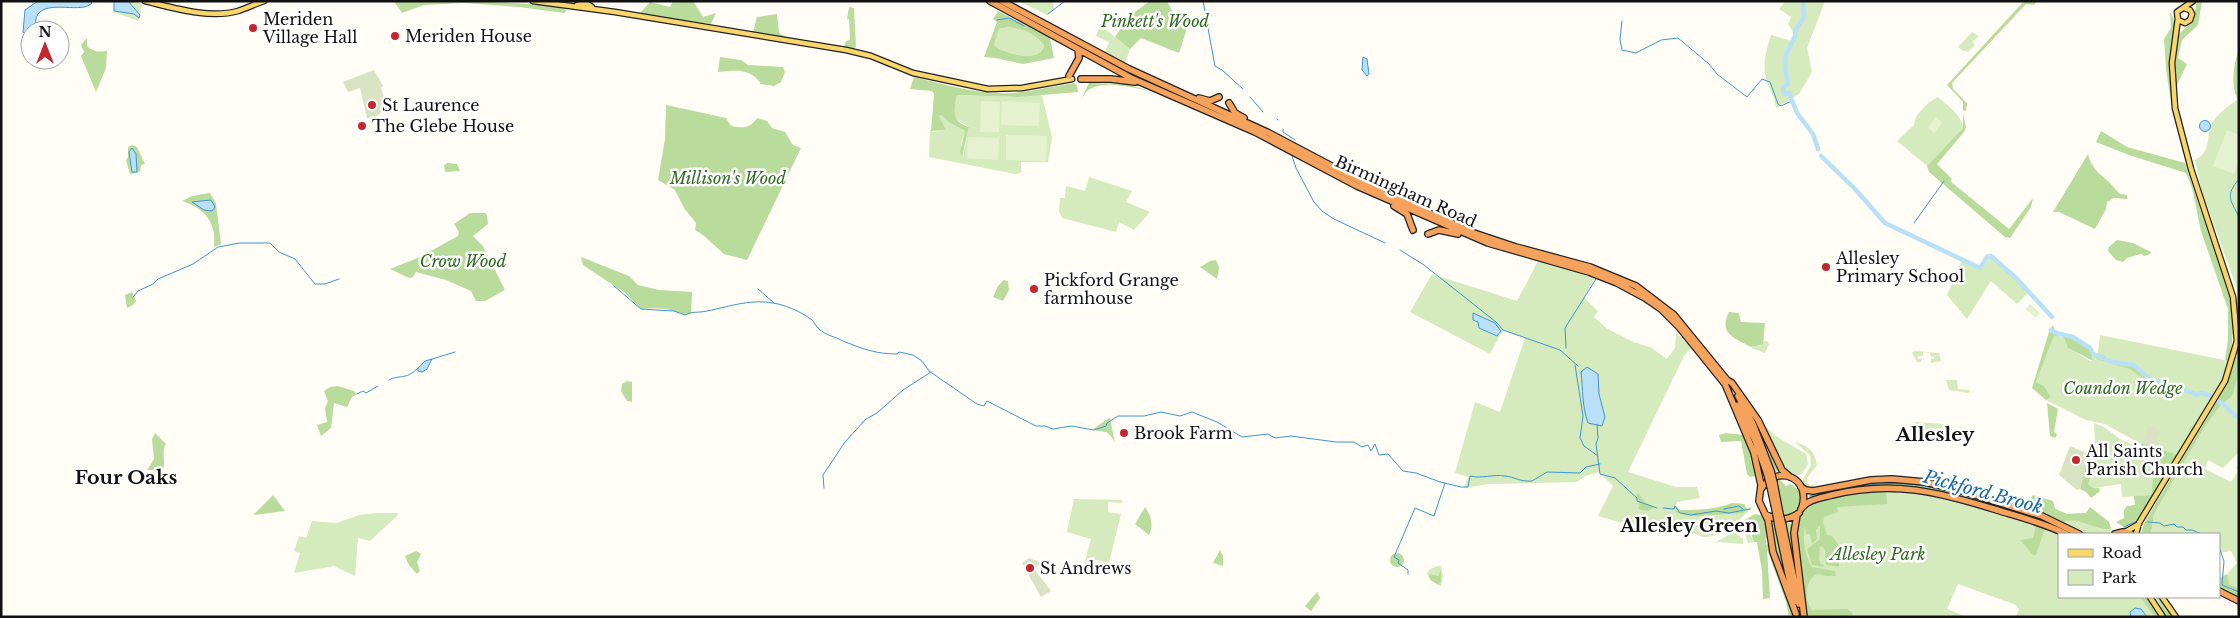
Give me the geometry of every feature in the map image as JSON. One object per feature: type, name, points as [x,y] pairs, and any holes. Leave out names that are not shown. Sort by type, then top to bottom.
[{"type":"highway","points":[[990,1],[1078,46]]},
{"type":"highway","points":[[1002,1],[1145,84]]},
{"type":"highway","points":[[1078,46],[1089,40],[1090,48],[1159,84],[1207,100],[1219,97]]},
{"type":"highway","points":[[1070,78],[1079,58],[1078,46]]},
{"type":"highway","points":[[1080,79],[1118,79],[1145,84]]},
{"type":"highway","name":"Birmingham Road","points":[[1145,84],[1255,132],[1371,192],[1488,243],[1606,278],[1663,308]]},
{"type":"highway","name":"Birmingham Road","points":[[1159,84],[1256,126],[1357,181],[1400,201],[1482,235],[1608,273],[1636,286],[1663,308]]},
{"type":"highway","points":[[1229,103],[1236,112],[1256,126]]},
{"type":"highway","points":[[1371,192],[1407,214],[1413,230]]},
{"type":"highway","points":[[1428,234],[1433,230],[1444,230],[1488,243]]},
{"type":"highway","points":[[1663,308],[1694,337],[1726,382],[1750,427],[1769,472],[1799,616]]},
{"type":"highway","points":[[1726,382],[1732,383],[1748,404],[1782,470],[1806,490],[1813,491],[1871,480],[1892,479],[1925,482],[1949,487],[2042,516],[2077,533]]},
{"type":"highway","points":[[1726,382],[1751,443],[1761,489],[1759,501],[1768,520],[1773,552],[1799,616]]},
{"type":"highway","points":[[1761,489],[1773,477],[1790,477]]},
{"type":"highway","points":[[1799,616],[1794,531],[1796,518],[1804,498],[1801,487]]},
{"type":"highway","points":[[1765,514],[1781,520],[1789,519],[1810,501],[1854,490],[1913,488],[1956,497],[2039,523],[2064,533]]},
{"type":"highway","points":[[2220,592],[2239,601]]},
{"type":"main road","points":[[145,1],[192,11],[224,13],[238,11],[264,1]]},
{"type":"main road","points":[[533,1],[585,6],[846,50],[871,56],[913,73],[976,87],[1013,89],[1070,78],[1080,79]]},
{"type":"main road","points":[[2136,533],[2140,523],[2225,381],[2237,341],[2235,308],[2191,169],[2175,108],[2172,63],[2178,18],[2177,12],[2193,1]]},
{"type":"main road","points":[[2176,35],[2191,19],[2193,1]]},
{"type":"main road","points":[[2184,8],[2191,12]]},
{"type":"main road","points":[[2178,18],[2182,22],[2187,22]]},
{"type":"main road","points":[[2128,533],[2140,523]]},
{"type":"main road","points":[[2151,598],[2163,617]]},
{"type":"main road","points":[[2163,598],[2176,617]]},
{"type":"green space","points":[[114,1],[133,1],[142,4],[139,21],[113,12]]},
{"type":"green space","points":[[389,1],[535,4],[567,10],[564,13],[519,7],[463,3],[424,5],[402,13],[395,3]]},
{"type":"green space","points":[[673,1],[693,1],[703,17],[716,13],[711,24],[641,14],[650,2],[670,7]]},
{"type":"green space","points":[[1019,1],[1053,1],[1054,9],[1047,15]]},
{"type":"green space","name":"Pinkett's Wood","points":[[1150,1],[1167,1],[1176,19],[1188,25],[1179,53],[1141,38],[1130,49],[1115,37],[1121,28],[1127,29],[1135,20],[1132,14]]},
{"type":"green space","points":[[1786,1],[1825,1],[1807,48],[1812,72],[1799,94],[1776,108],[1766,78],[1765,62],[1771,35],[1792,41],[1795,35],[1788,24],[1791,17],[1779,9]]},
{"type":"green space","points":[[2024,1],[2037,1],[2034,5],[2026,4],[1952,83],[1953,89],[1967,103],[1966,111],[1963,110],[1963,102],[1947,85]]},
{"type":"green space","points":[[2197,1],[2202,1],[2198,25],[2182,40],[2178,58],[2187,64],[2175,89],[2174,75],[2179,34],[2193,21]]},
{"type":"green space","points":[[849,7],[854,8],[856,47],[853,49],[844,47],[846,41],[850,40],[849,19],[847,19]]},
{"type":"green space","points":[[998,11],[1050,38],[1054,58],[1023,64],[984,57],[997,22],[993,19]],"holes":[[[1009,27],[1028,32],[1036,37],[1044,45],[1042,51],[1030,56],[1022,56],[994,45],[999,29]]]},
{"type":"green space","points":[[2170,12],[2174,21],[2170,62],[2172,88],[2185,151],[2183,153],[2171,103],[2166,69],[2164,39],[2171,28]]},
{"type":"green space","points":[[777,14],[779,33],[792,40],[753,32],[757,17]]},
{"type":"green space","points":[[1100,25],[1130,49],[1125,63],[1105,52],[1109,42],[1096,36]]},
{"type":"green space","points":[[1009,27],[1032,34],[1044,45],[1042,51],[1030,56],[1022,56],[994,45],[999,29]]},
{"type":"green space","points":[[1972,32],[1979,36],[1972,42],[1975,45],[1968,52],[1963,51],[1958,47]]},
{"type":"green space","points":[[87,38],[87,46],[90,48],[97,51],[107,51],[106,68],[96,92],[81,56],[84,52],[81,45]]},
{"type":"green space","points":[[2239,50],[2239,102],[2236,97],[2233,78]]},
{"type":"green space","points":[[720,57],[741,60],[748,65],[783,67],[785,72],[781,82],[774,86],[761,84],[747,72],[718,72]]},
{"type":"green space","points":[[374,70],[383,86],[381,88],[385,100],[382,111],[378,116],[367,118],[360,88],[348,92],[343,82]]},
{"type":"green space","points":[[914,77],[963,89],[1000,93],[1029,91],[1074,83],[1077,85],[1078,92],[1018,97],[957,95],[955,115],[959,122],[969,127],[962,157],[960,152],[965,131],[950,123],[941,115],[939,116],[946,130],[931,131],[934,94],[932,91],[910,89]]},
{"type":"green space","points":[[1089,83],[1126,84],[1150,91],[1112,85],[1097,86],[1088,90],[1080,102]]},
{"type":"green space","points":[[1037,94],[1042,96],[1052,137],[1048,162],[1021,162],[1021,173],[1015,174],[929,157],[930,129],[933,132],[945,130],[939,116],[941,115],[950,123],[965,131],[961,145],[963,156],[969,127],[955,118],[954,112],[957,95],[1018,97]]},
{"type":"green space","points":[[1938,97],[1957,115],[1963,128],[1927,166],[1897,141],[1914,125],[1923,108]]},
{"type":"green space","points":[[2238,99],[2239,294],[2202,192],[2195,160],[2201,156],[2206,148],[2210,128],[2214,120]]},
{"type":"green space","points":[[981,101],[1000,102],[999,132],[980,132]]},
{"type":"green space","points":[[1002,101],[1040,103],[1039,126],[1001,125]]},
{"type":"green space","name":"Millison's Wood","points":[[666,105],[726,118],[731,126],[735,127],[749,126],[757,118],[767,121],[772,128],[785,132],[793,145],[801,148],[747,260],[724,254],[695,230],[696,223],[684,208],[675,190],[658,180],[665,139]]},
{"type":"green space","points":[[1963,113],[1966,127],[1964,132],[1937,164],[1952,179],[1950,181],[2009,229],[2033,198],[2031,207],[2010,238],[2005,237],[1929,172],[1927,166],[1963,128]]},
{"type":"green space","points":[[1936,117],[1942,123],[1934,133],[1928,127]]},
{"type":"green space","points":[[2227,130],[2239,135],[2239,161],[2234,174],[2213,166]]},
{"type":"green space","points":[[2101,131],[2127,147],[2185,163],[2231,302],[2233,324],[2230,361],[2225,360],[2228,339],[2228,309],[2201,231],[2192,188],[2186,173],[2129,155],[2096,142]]},
{"type":"green space","points":[[1006,135],[1047,136],[1046,161],[1006,160]]},
{"type":"green space","points":[[968,137],[999,138],[998,160],[967,158]]},
{"type":"green space","points":[[132,145],[137,147],[145,164],[141,165],[140,172],[130,174],[126,160],[128,157],[128,147]]},
{"type":"green space","points":[[2088,154],[2096,170],[2120,194],[2127,195],[2127,199],[2114,198],[2107,202],[2106,209],[2095,229],[2059,212],[2053,212]]},
{"type":"green space","points":[[447,163],[457,164],[460,171],[445,172],[444,165]]},
{"type":"green space","points":[[1089,177],[1132,191],[1126,202],[1150,212],[1134,230],[1119,222],[1116,232],[1062,218],[1059,211],[1060,198],[1065,198],[1066,186],[1085,191]]},
{"type":"green space","points":[[210,193],[216,203],[221,244],[214,247],[213,230],[207,217],[197,208],[182,201],[192,196]]},
{"type":"green space","name":"Crow Wood","points":[[470,213],[485,213],[487,215],[488,224],[473,236],[483,246],[505,290],[485,301],[476,301],[471,291],[446,280],[416,272],[413,277],[409,278],[390,269],[420,257],[458,236],[459,232],[454,224]]},
{"type":"green space","points":[[2117,240],[2133,243],[2151,252],[2144,256],[2141,254],[2127,258],[2123,262],[2116,260],[2108,251],[2109,247]]},
{"type":"green space","points":[[581,257],[629,276],[638,285],[659,290],[692,292],[691,314],[664,309],[641,309],[625,293],[583,265]]},
{"type":"green space","points":[[1990,257],[2002,265],[2029,292],[2017,304],[1991,281],[1967,319],[1947,295],[1962,261],[1982,269]]},
{"type":"green space","points":[[1216,260],[1219,267],[1217,279],[1200,267]]},
{"type":"green space","points":[[1538,261],[1595,277],[1584,298],[1598,311],[1594,317],[1606,328],[1633,342],[1650,347],[1667,359],[1675,348],[1676,332],[1691,348],[1684,356],[1628,472],[1676,487],[1697,487],[1700,498],[1677,502],[1676,506],[1680,510],[1708,509],[1736,504],[1744,504],[1746,508],[1753,507],[1731,527],[1719,534],[1704,537],[1686,532],[1675,521],[1666,525],[1647,527],[1598,516],[1613,486],[1599,472],[1585,476],[1577,482],[1489,484],[1464,488],[1468,477],[1455,473],[1475,402],[1500,412],[1525,338],[1505,331],[1501,333],[1490,354],[1410,312],[1432,274],[1517,301]]},
{"type":"green space","points":[[1004,280],[1008,281],[1009,290],[1003,301],[993,297],[998,286]]},
{"type":"green space","points":[[132,292],[136,301],[127,308],[125,295]]},
{"type":"green space","points":[[2030,304],[2040,313],[2036,318],[2025,309]]},
{"type":"green space","points":[[1729,312],[1739,313],[1741,322],[1765,323],[1763,344],[1751,347],[1734,338],[1727,330],[1726,325]]},
{"type":"green space","points":[[2053,325],[2055,331],[2064,333],[2089,348],[2093,361],[2068,348],[2061,335],[2054,336],[2036,382],[2044,386],[2051,397],[2046,400],[2032,388],[2049,332]]},
{"type":"green space","points":[[2239,334],[2239,372],[2232,396],[2221,405],[2204,428],[2154,514],[2151,533],[2141,533],[2144,523],[2226,386],[2237,355]]},
{"type":"green space","name":"Coundon Wedge","points":[[2057,335],[2064,338],[2068,348],[2090,361],[2093,361],[2092,354],[2098,353],[2100,335],[2224,360],[2237,362],[2239,359],[2239,417],[2233,415],[2227,404],[2212,397],[2178,455],[2141,444],[2105,424],[2086,420],[2046,400],[2051,397],[2044,386],[2036,382],[2054,336]]},
{"type":"green space","points":[[1767,341],[1769,344],[1765,353],[1751,348]]},
{"type":"green space","points":[[1914,351],[1939,353],[1941,361],[1931,363],[1931,359],[1935,357],[1930,356],[1930,353],[1923,352],[1923,356],[1918,356],[1918,359],[1922,359],[1921,362],[1917,362],[1912,353]]},
{"type":"green space","points":[[2097,354],[2105,356],[2107,360],[2134,365],[2149,380],[2148,382],[2130,369],[2096,358]]},
{"type":"green space","points":[[1946,380],[1957,380],[1958,389],[1970,390],[1969,393],[1949,390]]},
{"type":"green space","points":[[627,381],[632,382],[632,402],[627,401],[621,391],[622,384]]},
{"type":"green space","points":[[338,386],[354,391],[357,394],[352,397],[347,407],[334,403],[331,428],[321,436],[317,425],[327,422],[325,408],[328,401],[324,391],[330,387]]},
{"type":"green space","points":[[2047,403],[2058,409],[2054,432],[2057,435],[2055,438],[2050,436]]},
{"type":"green space","points":[[2221,405],[2226,406],[2231,415],[2239,419],[2239,452],[2223,468],[2208,460],[2205,469],[2231,482],[2239,470],[2239,589],[2228,584],[2227,574],[2237,563],[2231,551],[2220,553],[2220,533],[2151,533],[2154,514],[2204,428]]},
{"type":"green space","points":[[1755,416],[1779,467],[1774,473],[1752,418]]},
{"type":"green space","points":[[1109,418],[1115,443],[1109,434],[1093,429]]},
{"type":"green space","points":[[1915,422],[1945,424],[1944,429],[1930,428],[1930,438],[1915,432]]},
{"type":"green space","points":[[2094,423],[2104,427],[2120,439],[2153,454],[2152,492],[2150,495],[2122,497],[2121,484],[2093,488],[2088,484],[2091,472],[2085,468],[2095,442]]},
{"type":"green space","points":[[2148,425],[2161,430],[2155,448],[2142,443]]},
{"type":"green space","points":[[1765,426],[1777,437],[1806,454],[1808,464],[1802,474],[1792,476],[1784,471],[1763,427]]},
{"type":"green space","points":[[155,433],[166,444],[164,467],[163,470],[147,470],[154,459],[152,439]]},
{"type":"green space","points":[[1726,433],[1743,435],[1748,441],[1756,476],[1750,477],[1747,474],[1741,441],[1721,442],[1719,435]]},
{"type":"green space","points":[[1795,442],[1807,447],[1815,456],[1817,465],[1807,478],[1810,486],[1814,484],[1814,489],[1807,489],[1802,481],[1811,465],[1810,455]]},
{"type":"green space","points":[[2142,443],[2178,455],[2137,520],[2125,528],[2116,522],[2124,518],[2124,510],[2127,506],[2135,505],[2134,496],[2150,495],[2152,492],[2153,454],[2140,447]]},
{"type":"green space","points":[[2070,446],[2089,454],[2080,489],[2077,490],[2059,475]]},
{"type":"green space","points":[[2085,468],[2092,472],[2088,484],[2093,488],[2099,488],[2100,491],[2091,498],[2080,489]]},
{"type":"green space","points":[[1778,478],[1786,486],[1790,484],[1796,488],[1801,498],[1797,510],[1784,517],[1776,480]]},
{"type":"green space","points":[[1883,482],[1904,483],[1964,494],[2043,519],[2042,522],[1961,497],[1920,488],[1878,486],[1852,489],[1810,499],[1809,495],[1848,486]]},
{"type":"green space","name":"Allesley Park","points":[[1882,490],[1935,494],[2057,533],[2058,598],[2147,598],[2161,617],[2016,617],[2019,609],[2016,605],[1958,584],[1947,609],[1967,617],[1807,617],[1798,526],[1805,510],[1815,503]]},
{"type":"green space","points":[[1886,490],[1887,504],[1837,507],[1838,512],[1824,517],[1823,523],[1827,535],[1832,536],[1839,545],[1839,567],[1826,565],[1825,550],[1822,546],[1820,547],[1819,559],[1821,564],[1824,564],[1823,567],[1812,565],[1807,549],[1820,539],[1820,525],[1816,530],[1817,539],[1812,544],[1810,534],[1806,534],[1805,526],[1805,547],[1812,567],[1835,571],[1836,576],[1818,574],[1810,580],[1807,590],[1809,606],[1812,610],[1847,609],[1852,612],[1853,616],[1805,617],[1796,532],[1798,515],[1815,503],[1847,494]]},
{"type":"green space","points":[[1638,493],[1646,503],[1654,507],[1648,511],[1638,509],[1640,504],[1635,498]]},
{"type":"green space","points":[[273,495],[285,511],[253,515]]},
{"type":"green space","points":[[2033,495],[2053,501],[2055,509],[2067,514],[2086,513],[2090,507],[2109,522],[2111,529],[2099,528],[2075,521],[2063,522],[2026,508],[2025,505]]},
{"type":"green space","points":[[1074,499],[1122,500],[1122,503],[1108,502],[1108,512],[1121,514],[1109,563],[1089,558],[1085,573],[1082,572],[1091,539],[1067,532]]},
{"type":"green space","points":[[2052,502],[2055,509],[2067,514],[2086,513],[2090,507],[2109,522],[2111,529],[2109,533],[2081,533],[2049,516]]},
{"type":"green space","points":[[1732,503],[1744,504],[1746,508],[1744,513],[1695,516],[1677,513],[1675,509],[1676,506],[1680,510],[1706,509]]},
{"type":"green space","points":[[1145,507],[1151,521],[1149,535],[1135,524]]},
{"type":"green space","points":[[398,513],[370,541],[358,538],[355,576],[334,566],[294,573],[300,553],[294,551],[299,536],[306,538],[312,521],[337,523],[359,515]]},
{"type":"green space","points":[[1755,514],[1760,515],[1766,521],[1766,545],[1768,544],[1771,547],[1793,617],[1789,617],[1786,602],[1767,549],[1770,598],[1763,599],[1762,571],[1757,542],[1754,542],[1751,534],[1746,534],[1741,522]]},
{"type":"green space","points":[[1772,519],[1775,520],[1789,587],[1776,556],[1770,522]]},
{"type":"green space","points":[[1785,521],[1792,525],[1799,589],[1797,584]]},
{"type":"green space","points":[[1741,522],[1754,542],[1748,543],[1745,534],[1739,530]]},
{"type":"green space","points":[[2036,525],[2045,528],[2036,555],[2033,555],[2020,540],[2033,538]]},
{"type":"green space","points":[[1734,532],[1743,539],[1743,544],[1714,543]]},
{"type":"green space","points":[[1220,550],[1223,556],[1223,566],[1213,563]]},
{"type":"green space","points":[[416,551],[421,554],[417,562],[420,571],[417,574],[409,565],[405,556]]},
{"type":"green space","points":[[1397,553],[1402,555],[1404,560],[1402,565],[1397,567],[1392,565],[1390,560],[1392,555]]},
{"type":"green space","points":[[1029,558],[1040,562],[1035,570],[1051,591],[1041,597],[1022,563]]},
{"type":"green space","points":[[1441,566],[1443,576],[1441,586],[1430,580],[1427,573],[1430,569]]},
{"type":"green space","points":[[1441,571],[1441,582],[1438,585],[1430,579],[1429,574],[1438,576]]},
{"type":"green space","points":[[2227,574],[2229,584],[2239,589],[2239,599],[2220,588],[2220,578]]},
{"type":"green space","points":[[1317,592],[1320,598],[1311,611],[1305,606]]},
{"type":"green space","points":[[2141,598],[2147,598],[2161,617],[2155,617]]},
{"type":"green space","points":[[2156,598],[2161,598],[2173,617],[2166,617]]},
{"type":"water","points":[[38,1],[90,1],[92,3],[81,7],[49,8],[38,14],[36,20],[24,20],[25,10]]},
{"type":"water","points":[[114,1],[128,1],[140,15],[139,18],[134,14],[114,11]]},
{"type":"water","points":[[1363,57],[1367,59],[1369,74],[1367,76],[1362,70]]},
{"type":"water","points":[[2205,120],[2211,126],[2205,132],[2199,126]]},
{"type":"water","points":[[132,148],[136,154],[137,172],[132,172],[129,152]]},
{"type":"water","points":[[211,200],[215,207],[212,211],[204,210],[192,202]]},
{"type":"water","points":[[1473,313],[1495,323],[1501,331],[1497,336],[1479,328],[1478,322],[1473,320]]},
{"type":"water","points":[[432,359],[427,369],[422,372],[418,371],[418,368],[425,361]]},
{"type":"water","points":[[1587,367],[1598,374],[1599,394],[1605,417],[1602,426],[1588,423],[1586,417],[1581,372]]},
{"type":"water","points":[[2135,608],[2141,609],[2147,617],[2131,617],[2130,612]]},
{"type":"waterway","points":[[1048,14],[1065,1]]},
{"type":"waterway","name":"Pickford Brook","points":[[1203,1],[1215,66],[1243,89]]},
{"type":"waterway","points":[[1803,1],[1804,17],[1795,31],[1795,36],[1786,55],[1785,68],[1788,84],[1783,87],[1784,94],[1789,93],[1797,113],[1813,134],[1818,149]]},
{"type":"waterway","points":[[997,20],[1009,18],[1024,26]]},
{"type":"waterway","points":[[1622,21],[1620,39],[1622,50],[1636,53],[1661,40],[1678,38],[1709,64],[1717,74],[1747,97],[1762,79],[1770,82],[1778,104],[1781,106],[1792,101]]},
{"type":"waterway","name":"Pickford Brook","points":[[1250,97],[1263,112]]},
{"type":"waterway","name":"Pickford Brook","points":[[1283,129],[1283,132],[1295,140]]},
{"type":"waterway","name":"Pickford Brook","points":[[1292,156],[1296,168],[1314,202],[1322,211],[1334,219],[1385,243]]},
{"type":"waterway","points":[[1821,156],[1855,189],[1885,223],[1980,268],[1987,257],[1991,256],[2017,279],[2052,317]]},
{"type":"waterway","points":[[2239,179],[2230,194],[2233,206],[2239,217]]},
{"type":"waterway","points":[[1914,223],[1944,181]]},
{"type":"waterway","points":[[133,297],[138,291],[153,284],[158,279],[193,264],[218,247],[240,243],[270,243],[279,252],[295,259],[315,284],[325,284],[339,279]]},
{"type":"waterway","name":"Pickford Brook","points":[[1400,250],[1424,265],[1496,322],[1503,330],[1560,350],[1578,366]]},
{"type":"waterway","points":[[1566,348],[1565,328],[1596,279]]},
{"type":"waterway","points":[[614,286],[641,309],[674,311],[685,315],[751,302],[769,302],[787,306],[809,318],[824,333],[850,344],[876,352],[889,354],[897,354],[899,352],[913,355],[922,361],[929,371],[977,404],[984,406],[987,401],[1036,426],[1045,426],[1053,429],[1071,426],[1094,430],[1106,426],[1107,423],[1118,416],[1144,416],[1161,412],[1180,416],[1192,412],[1217,422],[1242,437],[1268,434],[1275,438],[1291,436],[1336,442],[1354,442],[1362,447],[1368,445],[1371,451],[1375,444],[1379,455],[1388,454],[1403,471],[1416,473],[1461,487],[1468,487],[1470,476],[1501,476],[1532,481],[1547,472],[1580,473],[1586,467],[1600,464]]},
{"type":"waterway","points":[[758,289],[774,303]]},
{"type":"waterway","points":[[2051,330],[2073,337],[2090,348],[2093,354],[2112,362],[2134,365],[2152,381],[2164,382],[2169,387],[2188,391],[2196,395],[2201,393],[2212,396]]},
{"type":"waterway","points":[[432,359],[455,352]]},
{"type":"waterway","points":[[1575,365],[1583,416],[1580,438],[1584,446],[1598,456]]},
{"type":"waterway","points":[[389,380],[409,375],[418,368]]},
{"type":"waterway","points":[[824,488],[823,475],[845,442],[866,419],[877,413],[903,390],[931,372]]},
{"type":"waterway","points":[[357,394],[363,391],[366,393],[378,386]]},
{"type":"waterway","points":[[2218,401],[2239,418]]},
{"type":"waterway","name":"Pickford Brook","points":[[1597,424],[1598,438],[1596,444],[1600,474],[1615,478],[1637,498],[1637,501],[1657,508]]},
{"type":"waterway","points":[[1408,574],[1408,570],[1398,563],[1399,560],[1394,557],[1415,508],[1434,516],[1445,483]]},
{"type":"waterway","name":"Pickford Brook","points":[[1810,496],[1866,485],[1909,484],[1973,497],[2054,525]]},
{"type":"waterway","name":"Pickford Brook","points":[[1663,508],[1674,509],[1675,506],[1680,513],[1691,515],[1716,511],[1729,513],[1750,509]]},
{"type":"waterway","points":[[1724,509],[1739,506],[1743,509]]},
{"type":"waterway","name":"Pickford Brook","points":[[2124,527],[2137,521]]},
{"type":"waterway","name":"Pickford Brook","points":[[2148,522],[2160,523],[2164,526],[2174,524],[2177,527],[2183,527],[2186,530],[2200,533]]},
{"type":"waterway","name":"Pickford Brook","points":[[2080,532],[2084,533]]},
{"type":"waterway","name":"Pickford Brook","points":[[2220,550],[2224,561],[2222,585],[2239,592]]},
{"type":"place","name":"Meriden Village Hall","points":[[253,28]]},
{"type":"place","name":"Meriden House","points":[[395,36]]},
{"type":"place","name":"St Laurence","points":[[372,105]]},
{"type":"place","name":"The Glebe House","points":[[362,126]]},
{"type":"place","name":"Allesley Primary School","points":[[1826,267]]},
{"type":"place","name":"Pickford Grange farmhouse","points":[[1034,289]]},
{"type":"place","name":"Brook Farm","points":[[1124,433]]},
{"type":"place","name":"All Saints Parish Church","points":[[2076,460]]},
{"type":"place","name":"St Andrews","points":[[1030,568]]},
{"type":"district","name":"Allesley","points":[[1935,434]]},
{"type":"district","name":"Four Oaks","points":[[126,477]]},
{"type":"district","name":"Allesley Green","points":[[1689,526]]}]
